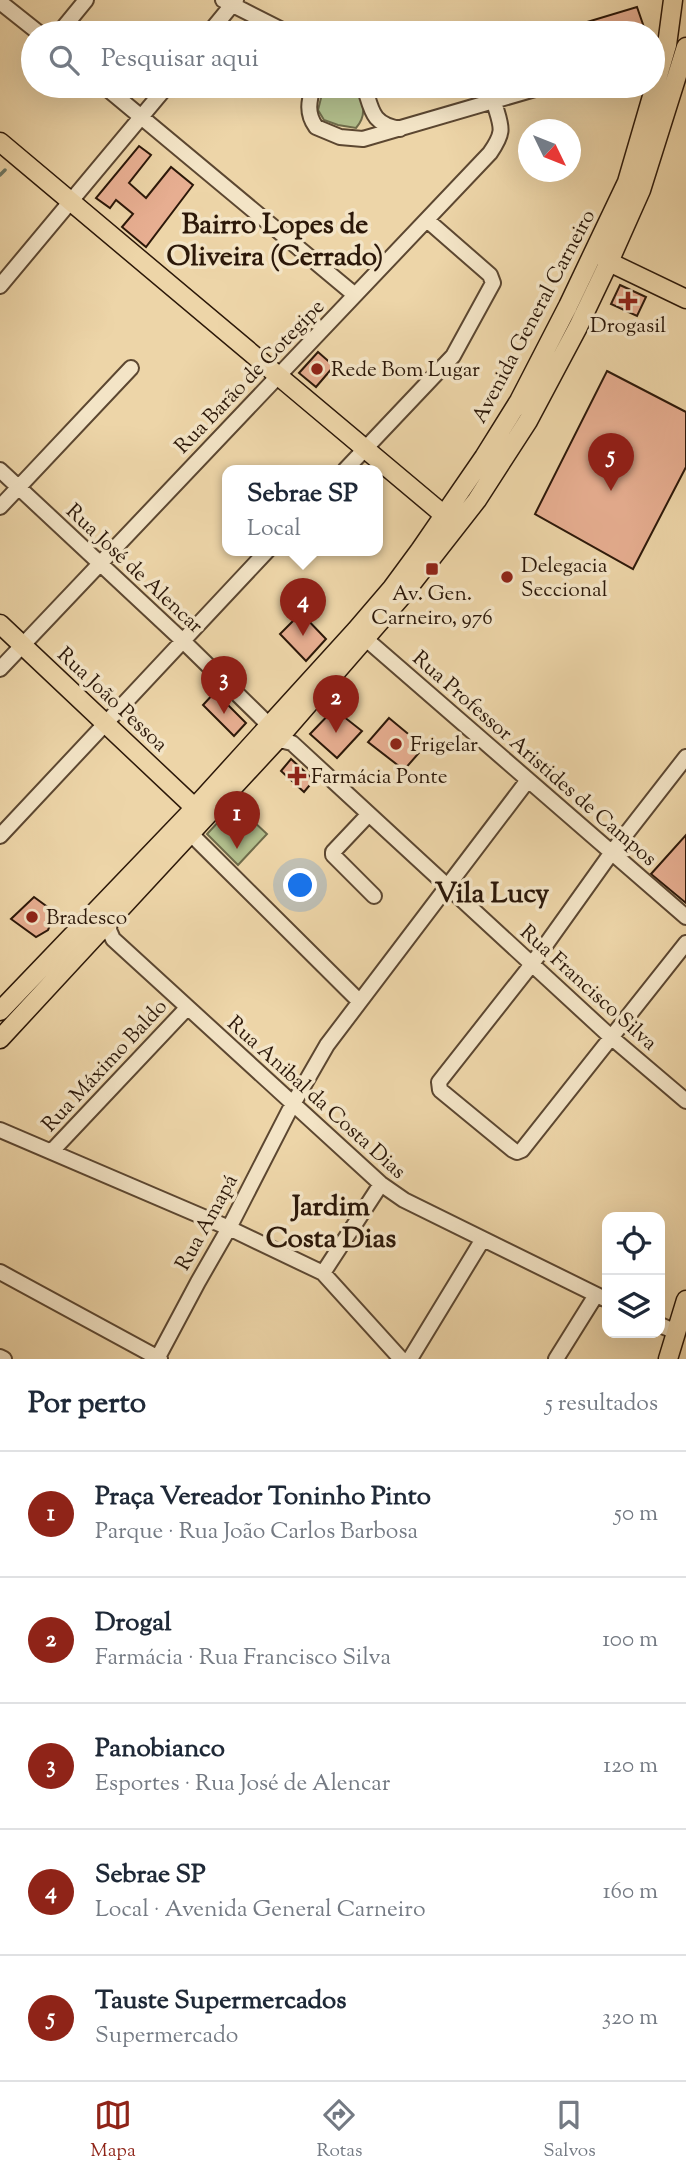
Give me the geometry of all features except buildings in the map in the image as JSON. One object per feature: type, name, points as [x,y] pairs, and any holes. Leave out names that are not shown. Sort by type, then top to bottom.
[{"type":"main road","name":"Avenida General Carneiro","points":[[665,28],[673,0]]},
{"type":"main road","points":[[665,41],[677,29],[686,25]]},
{"type":"main road","name":"Avenida General Carneiro","points":[[0,1039],[216,807],[273,733],[454,530],[492,478],[528,421],[609,262],[641,190],[686,47]]},
{"type":"main road","name":"Avenida General Carneiro","points":[[361,635],[519,401],[573,297],[627,182],[649,98]]},
{"type":"main road","points":[[0,142],[444,515]]},
{"type":"main road","points":[[627,182],[618,215],[602,255],[609,262],[685,297]]},
{"type":"main road","name":"Rua João Pessoa","points":[[0,624],[194,807]]},
{"type":"main road","name":"Avenida General Carneiro","points":[[0,1011],[194,807],[273,733]]},
{"type":"main road","points":[[194,807],[216,807]]},
{"type":"main road","points":[[668,1359],[668,1329],[686,1300]]},
{"type":"street","points":[[69,21],[86,0]]},
{"type":"street","points":[[0,2],[24,21]]},
{"type":"street","points":[[217,21],[230,2],[266,21]]},
{"type":"street","points":[[119,98],[355,295]]},
{"type":"street","points":[[0,286],[157,98]]},
{"type":"street","points":[[311,98],[311,120],[321,131],[350,139],[363,139],[402,129],[507,98]]},
{"type":"street","points":[[368,98],[372,113],[383,124],[402,129]]},
{"type":"street","name":"Rua Barão de Cotegipe","points":[[0,669],[490,153],[500,138],[502,129],[494,102]]},
{"type":"street","points":[[350,139],[363,134],[369,127],[372,113]]},
{"type":"street","points":[[350,465],[453,356],[493,283],[490,275],[427,220]]},
{"type":"street","points":[[0,507],[131,368]]},
{"type":"street","name":"Rua José de Alencar","points":[[0,470],[182,640],[273,733]]},
{"type":"street","points":[[0,836],[262,556]]},
{"type":"street","name":"Rua Professor Aristides de Campos","points":[[361,635],[686,917]]},
{"type":"street","name":"Rua Francisco Silva","points":[[273,733],[292,743],[612,1038],[686,1101]]},
{"type":"street","points":[[686,757],[612,852],[532,964],[439,1082],[440,1090],[513,1150],[522,1150],[686,943]]},
{"type":"street","name":"Rua Amapá","points":[[159,1359],[292,1104],[327,1045],[528,780]]},
{"type":"street","points":[[369,814],[333,855],[374,896]]},
{"type":"street","points":[[191,834],[359,1001]]},
{"type":"street","name":"Rua Anibal da Costa Dias","points":[[110,922],[109,930],[113,939],[380,1184],[404,1200],[602,1297]]},
{"type":"street","name":"Rua Máximo Baldo","points":[[52,1152],[187,1008]]},
{"type":"street","points":[[0,1130],[229,1228],[323,1273],[401,1359]]},
{"type":"street","points":[[323,1273],[380,1184]]},
{"type":"street","points":[[410,1359],[483,1239]]},
{"type":"street","points":[[0,1272],[159,1359]]},
{"type":"street","points":[[556,1359],[602,1297]]},
{"type":"green space","points":[[321,98],[361,98],[363,107],[362,118],[356,128],[324,120],[318,110]]},
{"type":"green space","points":[[235,804],[267,834],[238,865],[207,834]]},
{"type":"waterway","points":[[0,175],[5,170]]},
{"type":"place","name":"Drogasil","points":[[628,301]]},
{"type":"place","name":"Rede Bom Lugar","points":[[317,369]]},
{"type":"place","name":"Tauste Supermercados","points":[[611,491]]},
{"type":"place","name":"Av. Gen. Carneiro, 976","points":[[432,569]]},
{"type":"place","name":"Delegacia Seccional","points":[[507,577]]},
{"type":"place","name":"Sebrae SP","points":[[303,636]]},
{"type":"place","name":"Panobianco","points":[[224,714]]},
{"type":"place","name":"Drogal","points":[[336,733]]},
{"type":"place","name":"Frigelar","points":[[396,744]]},
{"type":"place","name":"Farmácia Ponte","points":[[297,776]]},
{"type":"place","name":"Praça Vereador Toninho Pinto","points":[[237,849]]},
{"type":"place","name":"Bradesco","points":[[32,917]]},
{"type":"district","name":"Bairro Lopes de Oliveira (Cerrado)","points":[[275,239]]},
{"type":"district","name":"Vila Lucy","points":[[492,892]]},
{"type":"district","name":"Jardim Costa Dias","points":[[331,1221]]}]
